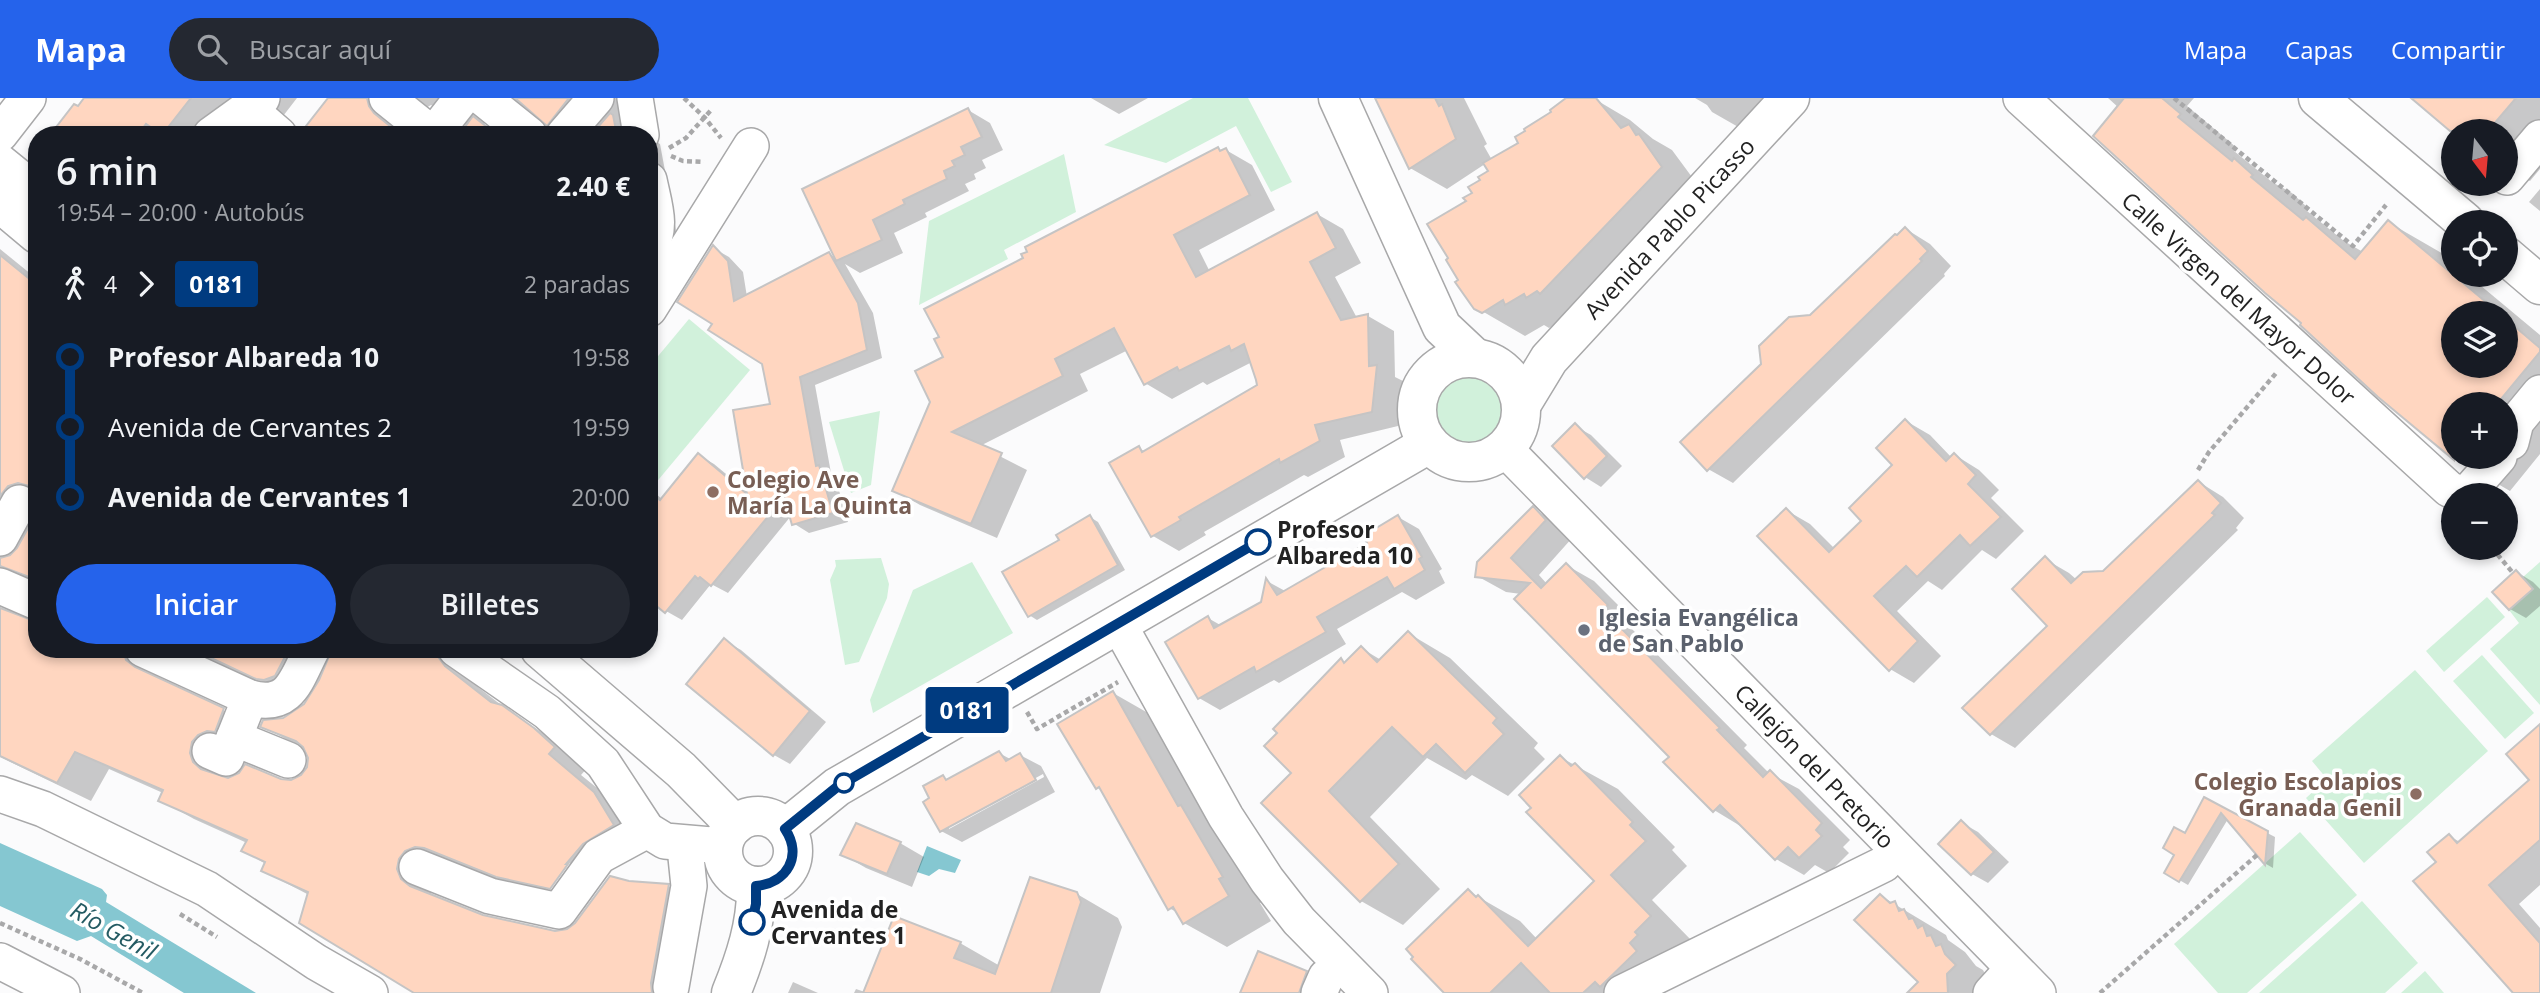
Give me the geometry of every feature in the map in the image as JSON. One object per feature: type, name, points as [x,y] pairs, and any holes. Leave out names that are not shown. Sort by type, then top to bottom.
[{"type":"main road","points":[[1338,98],[1442,327],[1482,360],[1504,371],[1517,388],[1521,405],[1520,421],[1514,437],[1505,449],[1494,457],[1480,462],[1464,463],[1449,459],[1427,445],[1418,425],[1416,410],[1419,393],[1435,369],[1455,359],[1482,360],[1511,354],[1549,359]]},
{"type":"main road","name":"Avenida Pablo Picasso","points":[[1521,405],[1549,359],[1790,98]]},
{"type":"main road","points":[[2318,98],[2451,210]]},
{"type":"main road","points":[[0,203],[28,226]]},
{"type":"main road","points":[[2518,267],[2540,285]]},
{"type":"main road","points":[[1435,369],[1442,327]]},
{"type":"main road","points":[[785,829],[837,787],[1427,445]]},
{"type":"main road","points":[[551,658],[681,770],[729,836],[726,866],[731,874],[747,884],[768,885],[779,880],[791,863],[793,845],[785,829],[770,818],[751,817],[729,836]]},
{"type":"main road","points":[[731,993],[745,960],[756,904],[756,886]]},
{"type":"street","points":[[0,134],[28,98]]},
{"type":"street","points":[[387,98],[422,126]]},
{"type":"street","points":[[440,126],[462,98]]},
{"type":"street","points":[[483,98],[518,126]]},
{"type":"street","points":[[572,126],[596,98]]},
{"type":"street","points":[[635,98],[640,126]]},
{"type":"street","name":"Calle Virgen del Mayor Dolor","points":[[2021,98],[2442,483]]},
{"type":"street","points":[[224,126],[255,103],[272,126]]},
{"type":"street","points":[[2518,164],[2540,138]]},
{"type":"street","points":[[658,292],[738,144]]},
{"type":"street","points":[[0,162],[28,185]]},
{"type":"street","points":[[2518,420],[2540,393]]},
{"type":"street","points":[[2518,439],[2540,417]]},
{"type":"street","name":"Callejón del Pretorio","points":[[1505,449],[2002,981],[2038,993]]},
{"type":"street","points":[[2476,483],[2488,469]]},
{"type":"street","points":[[0,538],[19,496]]},
{"type":"street","points":[[0,586],[28,598]]},
{"type":"street","points":[[1118,623],[1226,817],[1267,880],[1299,921],[1370,993]]},
{"type":"street","points":[[163,658],[264,702],[277,701],[287,694],[307,658]]},
{"type":"street","points":[[469,658],[547,712],[603,763],[647,830],[665,841],[729,836]]},
{"type":"street","points":[[250,698],[222,744],[288,760]]},
{"type":"street","points":[[603,763],[633,728]]},
{"type":"street","points":[[0,794],[43,808],[207,889],[316,962],[370,993]]},
{"type":"street","points":[[417,867],[490,896],[559,911],[599,856],[647,830]]},
{"type":"street","points":[[671,987],[689,886],[686,857]]},
{"type":"street","points":[[1622,993],[1884,864]]},
{"type":"street","points":[[0,961],[62,993]]},
{"type":"path","points":[[684,98],[738,144]]},
{"type":"path","points":[[2174,98],[2353,246],[2386,205]]},
{"type":"path","points":[[705,162],[684,161],[662,153],[686,138],[712,109]]},
{"type":"path","points":[[2198,470],[2209,452],[2278,371]]},
{"type":"path","points":[[2502,560],[2513,573]]},
{"type":"path","points":[[1024,708],[1037,729],[1128,677]]},
{"type":"path","points":[[2100,993],[2257,855]]},
{"type":"path","points":[[174,909],[226,943]]},
{"type":"path","points":[[0,923],[80,959],[143,993]]},
{"type":"green space","points":[[1193,98],[1248,98],[1292,182],[1271,192],[1236,126],[1166,163],[1104,145]]},
{"type":"green space","points":[[1064,154],[1076,212],[1004,250],[1008,259],[919,305],[929,221]]},
{"type":"green space","points":[[689,319],[750,370],[658,480],[658,356]]},
{"type":"green space","points":[[1462,371],[1478,371],[1492,377],[1503,388],[1509,402],[1509,418],[1503,432],[1492,443],[1478,449],[1462,449],[1448,443],[1437,432],[1431,418],[1431,402],[1437,388],[1448,377]]},
{"type":"green space","points":[[880,411],[871,485],[851,493],[829,422]]},
{"type":"green space","points":[[881,558],[889,584],[887,598],[859,662],[845,665],[830,580],[836,566],[835,560]]},
{"type":"green space","points":[[972,562],[1013,633],[873,713],[870,700],[913,590]]},
{"type":"green space","points":[[2540,562],[2540,705],[2490,649],[2519,623],[2509,610],[2533,589],[2523,577]]},
{"type":"green space","points":[[2487,597],[2505,617],[2444,672],[2426,651]]},
{"type":"green space","points":[[2482,655],[2534,713],[2505,739],[2453,681]]},
{"type":"green space","points":[[2415,670],[2488,751],[2364,863],[2306,798],[2327,779],[2312,761]]},
{"type":"green space","points":[[2300,832],[2357,895],[2247,993],[2218,993],[2174,944]]},
{"type":"green space","points":[[2362,901],[2418,963],[2385,993],[2259,993]]},
{"type":"green space","points":[[2425,971],[2444,993],[2401,993]]},
{"type":"water","name":"Río Genil","points":[[0,843],[102,889],[107,895],[106,902],[256,993],[184,993],[91,936],[77,941],[0,906]]},
{"type":"water","points":[[927,846],[961,860],[955,873],[939,869],[929,876],[917,872]]},
{"type":"building","points":[[84,98],[191,98],[169,126],[57,126],[74,104],[78,106]]},
{"type":"building","points":[[328,98],[367,98],[374,113],[390,126],[306,126]]},
{"type":"building","points":[[515,98],[569,98],[547,126]]},
{"type":"building","points":[[1375,98],[1435,98],[1439,106],[1442,104],[1456,139],[1409,169]]},
{"type":"building","points":[[1566,98],[1596,98],[1621,128],[1629,124],[1636,135],[1639,134],[1662,167],[1540,294],[1537,291],[1526,298],[1524,294],[1505,305],[1503,300],[1482,313],[1474,309],[1455,282],[1458,280],[1446,260],[1448,258],[1427,224],[1466,201],[1463,198],[1472,193],[1468,187],[1488,171],[1483,163],[1518,143],[1515,137]]},
{"type":"building","points":[[2124,98],[2162,98],[2181,114],[2178,117],[2232,161],[2234,158],[2253,175],[2251,177],[2303,220],[2306,217],[2355,259],[2388,220],[2441,264],[2441,287],[2468,287],[2485,301],[2441,301],[2441,378],[2518,378],[2518,329],[2540,348],[2540,352],[2507,392],[2441,392],[2441,449],[2378,397],[2300,325],[2301,323],[2093,136]]},
{"type":"building","points":[[2411,98],[2516,98],[2498,119],[2441,119],[2441,123]]},
{"type":"building","points":[[968,108],[982,137],[961,147],[965,155],[952,161],[955,166],[944,171],[947,179],[903,200],[905,204],[873,220],[882,240],[836,261],[802,189]]},
{"type":"building","points":[[610,113],[613,115],[615,126],[599,126]]},
{"type":"building","points":[[473,116],[486,126],[466,126]]},
{"type":"building","points":[[1218,147],[1220,151],[1226,148],[1250,195],[1174,235],[1196,277],[1317,212],[1336,248],[1310,262],[1341,320],[1368,314],[1369,366],[1377,365],[1372,412],[1315,425],[1320,441],[1280,463],[1279,459],[1179,517],[1181,520],[1151,537],[1109,463],[1139,446],[1142,452],[1257,385],[1244,344],[1231,351],[1229,346],[1179,371],[1177,367],[1144,385],[1114,328],[1055,359],[1063,376],[952,432],[1002,453],[971,524],[892,491],[930,402],[915,371],[943,357],[934,339],[939,337],[924,309],[1023,258],[1021,254],[1027,252],[1025,247]]},
{"type":"building","points":[[1905,227],[1928,251],[1920,259],[1922,261],[1707,471],[1680,442],[1761,364],[1759,346],[1789,317],[1810,315]]},
{"type":"building","points":[[713,245],[728,261],[734,301],[829,252],[858,303],[867,350],[800,377],[816,466],[819,465],[833,513],[792,525],[784,497],[711,586],[695,576],[665,613],[658,607],[658,498],[660,500],[698,453],[747,494],[733,410],[770,404],[762,364],[708,330],[712,324],[677,302]]},
{"type":"building","points":[[0,255],[28,278],[28,486],[18,483],[8,486],[0,496]]},
{"type":"building","points":[[1905,419],[1946,461],[1954,453],[1976,475],[1968,484],[2001,517],[1970,546],[1960,535],[1917,577],[1906,566],[1874,596],[1918,641],[1889,671],[1757,536],[1786,508],[1829,552],[1861,521],[1849,508],[1892,465],[1876,448]]},
{"type":"building","points":[[1575,423],[1607,456],[1584,479],[1552,446]]},
{"type":"building","points":[[2198,480],[2221,503],[2212,513],[2215,515],[1990,735],[1962,708],[2047,626],[2012,589],[2045,556],[2071,583],[2083,572],[2103,571]]},
{"type":"building","points":[[1533,506],[1546,520],[1511,558],[1541,588],[1566,563],[1608,605],[1603,610],[1720,728],[1717,730],[1763,777],[1770,770],[1822,823],[1816,830],[1822,836],[1799,858],[1788,847],[1775,860],[1720,805],[1713,812],[1663,762],[1669,757],[1514,599],[1530,583],[1475,577],[1477,562]]},
{"type":"building","points":[[1090,515],[1118,565],[1028,617],[1002,572],[1059,540],[1056,535]]},
{"type":"building","points":[[1398,515],[1422,557],[1419,559],[1425,570],[1394,589],[1387,577],[1317,617],[1326,632],[1256,672],[1254,667],[1198,699],[1165,642],[1208,616],[1214,628],[1261,602],[1266,578],[1277,595],[1367,543],[1363,536]]},
{"type":"building","points":[[28,528],[28,577],[0,566],[0,558],[10,555]]},
{"type":"building","points":[[2516,570],[2533,589],[2509,610],[2492,592]]},
{"type":"building","points":[[0,608],[28,619],[28,658],[125,658],[135,667],[224,708],[215,732],[207,731],[198,735],[192,742],[190,753],[193,762],[201,769],[228,778],[239,773],[245,764],[281,779],[291,780],[301,775],[307,767],[308,758],[303,747],[296,741],[260,727],[263,720],[283,718],[304,704],[328,658],[439,658],[445,666],[491,702],[502,705],[555,747],[549,754],[594,792],[614,825],[583,844],[550,889],[496,877],[424,848],[415,847],[405,851],[399,859],[397,869],[401,879],[410,886],[483,915],[555,931],[567,929],[575,923],[610,876],[629,881],[669,884],[651,983],[652,993],[414,993],[299,923],[308,892],[261,871],[265,862],[241,851],[247,840],[158,801],[163,790],[75,752],[57,783],[0,756]]},
{"type":"building","points":[[1408,631],[1497,718],[1493,723],[1504,734],[1465,773],[1436,744],[1423,757],[1392,727],[1329,791],[1399,864],[1360,902],[1261,803],[1291,773],[1264,746],[1277,733],[1273,729],[1341,658],[1344,663],[1361,646],[1377,662]]},
{"type":"building","points":[[724,638],[810,711],[773,756],[686,684]]},
{"type":"building","points":[[211,658],[284,658],[275,676],[264,680],[256,679]]},
{"type":"building","points":[[1113,691],[1178,806],[1181,805],[1223,877],[1219,879],[1229,896],[1183,924],[1173,907],[1168,910],[1099,787],[1096,789],[1057,724]]},
{"type":"building","points":[[2540,724],[2540,840],[2489,885],[2540,943],[2540,993],[2513,993],[2413,881],[2436,862],[2427,852],[2449,834],[2457,843],[2529,780],[2506,754]]},
{"type":"building","points":[[999,751],[1006,761],[1020,753],[1036,780],[940,832],[923,802],[929,798],[923,786],[943,775],[946,780]]},
{"type":"building","points":[[1560,755],[1571,766],[1575,763],[1633,822],[1630,825],[1646,841],[1611,875],[1651,916],[1635,932],[1638,935],[1630,943],[1637,951],[1600,987],[1595,982],[1583,993],[1550,993],[1521,963],[1490,993],[1444,993],[1411,959],[1413,957],[1406,949],[1468,889],[1476,897],[1478,895],[1528,946],[1594,881],[1526,812],[1531,808],[1519,795]]},
{"type":"building","points":[[2204,797],[2268,831],[2265,865],[2221,813],[2179,882],[2164,873],[2174,855],[2163,848],[2174,827],[2185,833]]},
{"type":"building","points":[[1961,820],[1994,852],[1971,875],[1938,844]]},
{"type":"building","points":[[856,823],[901,842],[887,874],[840,855]]},
{"type":"building","points":[[1030,877],[1077,892],[1081,902],[1051,993],[863,993],[894,916],[961,942],[954,958],[995,974]]},
{"type":"building","points":[[1880,894],[1890,903],[1895,901],[1899,911],[1904,909],[1918,928],[1923,925],[1927,936],[1931,935],[1936,946],[1941,944],[1945,954],[1956,965],[1947,974],[1948,993],[1907,993],[1918,982],[1854,920]]},
{"type":"building","points":[[1258,951],[1307,971],[1299,993],[1240,993]]},
{"type":"bus line","name":"0181","points":[[752,922],[756,886],[779,880],[786,872],[791,863],[793,845],[785,829],[809,808],[837,787],[1258,542]]},
{"type":"place","name":"Colegio Ave María La Quinta","points":[[713,492]]},
{"type":"place","name":"Profesor Albareda 10","points":[[1258,542]]},
{"type":"place","name":"Iglesia Evangélica de San Pablo","points":[[1584,630]]},
{"type":"place","name":"Colegio Escolapios Granada Genil","points":[[2416,794]]},
{"type":"place","name":"Avenida de Cervantes 1","points":[[752,922]]}]
